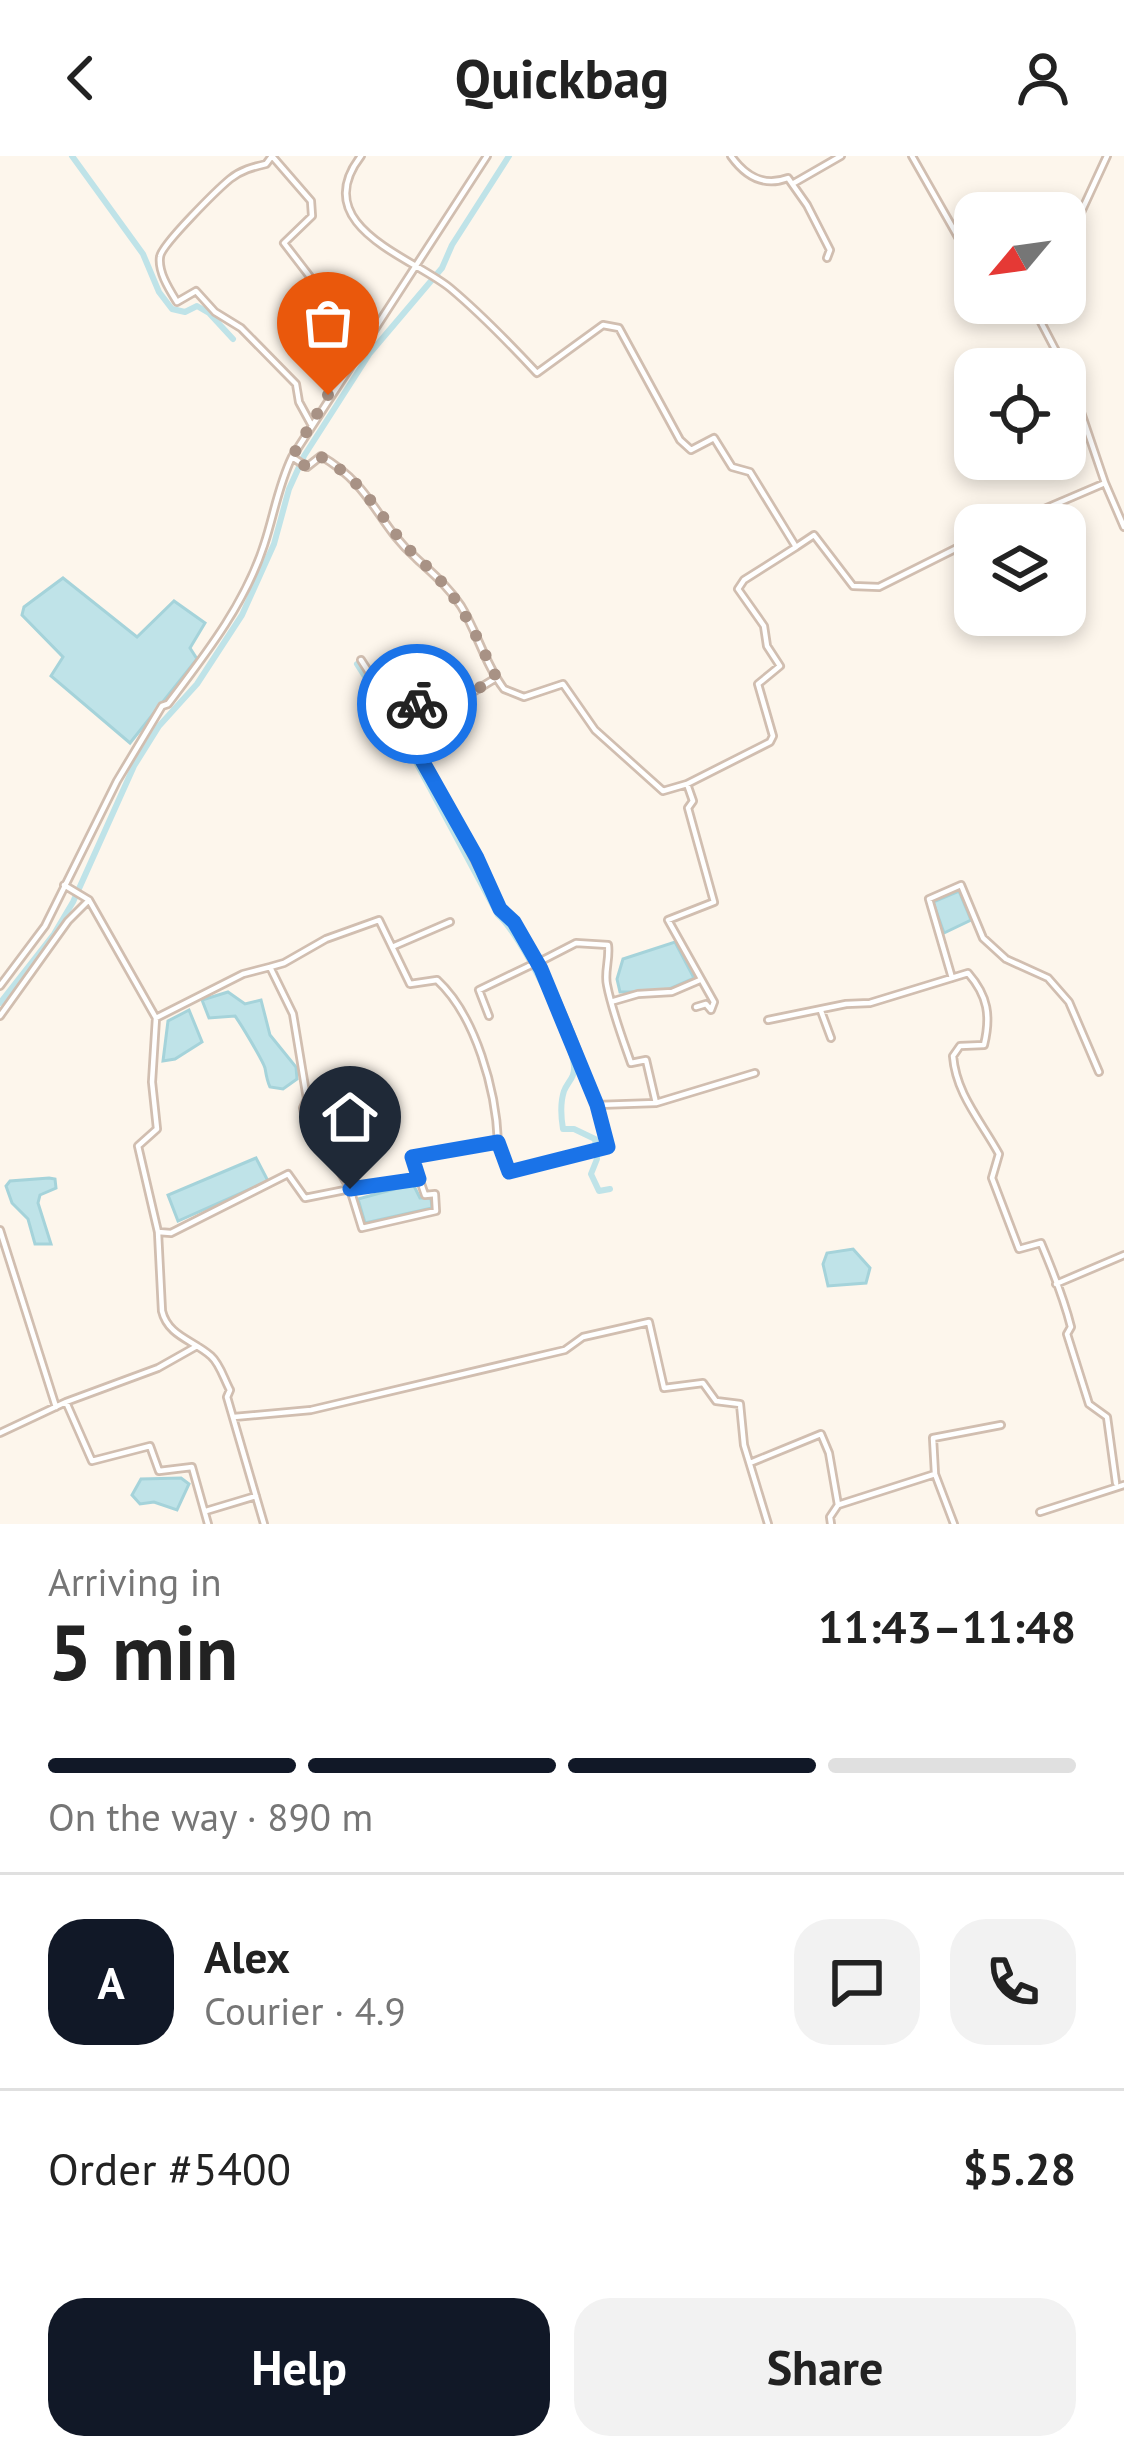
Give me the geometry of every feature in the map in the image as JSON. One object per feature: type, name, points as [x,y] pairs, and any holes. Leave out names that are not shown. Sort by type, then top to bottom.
[{"type":"street","points":[[312,425],[299,402],[296,384],[242,328],[215,312],[196,291],[177,302],[159,262],[161,249],[230,179],[266,164],[272,156],[311,201],[312,216],[284,243],[364,347]]},
{"type":"street","points":[[361,156],[352,168],[347,199],[369,237],[439,280],[493,326],[537,373],[603,326],[619,328],[680,440],[691,450],[714,438],[732,467],[750,472],[796,548]]},
{"type":"street","points":[[0,986],[45,926],[135,747],[162,706],[204,658],[242,596],[265,544],[274,500],[312,425],[487,156]]},
{"type":"street","points":[[731,156],[757,179],[771,184],[788,178],[830,250],[827,258]]},
{"type":"street","points":[[792,184],[842,156]]},
{"type":"street","points":[[912,156],[954,230]]},
{"type":"street","points":[[1086,202],[1107,156]]},
{"type":"street","points":[[1041,324],[1068,374],[1124,527]]},
{"type":"street","points":[[294,457],[307,467],[321,457],[350,475],[368,494],[415,558],[460,605],[504,689],[524,697],[563,684],[601,736],[663,791],[688,784],[770,742],[773,736],[758,684],[780,666],[767,646],[764,626],[738,589],[744,580],[814,535],[853,586],[879,587],[954,549]]},
{"type":"street","points":[[1056,504],[1105,483]]},
{"type":"street","points":[[156,1018],[243,974],[284,963],[326,939],[379,920],[410,983],[437,980],[464,1019],[490,1083],[498,1142],[509,1172],[608,1147],[597,1105],[541,969],[514,922],[500,909],[477,858],[361,660]]},
{"type":"street","points":[[392,707],[416,703],[435,719],[466,706],[473,692],[496,677]]},
{"type":"street","points":[[592,745],[601,736]]},
{"type":"street","points":[[688,784],[693,801],[688,808],[713,902],[668,920],[714,1002],[711,1010],[706,1004],[696,1007]]},
{"type":"street","points":[[952,978],[929,899],[961,885],[983,938],[1006,959],[1048,978],[1069,1002],[1100,1072]]},
{"type":"street","points":[[67,887],[89,900],[156,1018],[152,1082],[157,1129],[138,1146],[158,1232],[158,1283],[165,1324],[217,1360],[230,1390],[227,1397],[264,1524]]},
{"type":"street","points":[[0,1016],[68,921],[89,900]]},
{"type":"street","points":[[392,946],[450,922]]},
{"type":"street","points":[[489,1016],[479,990],[576,943],[608,945],[606,978],[615,1019],[631,1063],[646,1060],[656,1103]]},
{"type":"street","points":[[270,967],[293,1014],[307,1099],[303,1108],[306,1122],[312,1122],[350,1189],[362,1228],[436,1211],[435,1194],[425,1195],[412,1157],[498,1142]]},
{"type":"street","points":[[768,1020],[846,1004],[870,1004],[968,973],[983,993],[988,1010],[984,1045],[960,1046],[952,1056],[961,1090],[999,1154],[992,1178],[1019,1249],[1041,1243],[1068,1315],[1071,1327],[1067,1334],[1089,1404],[1107,1417],[1116,1483]]},
{"type":"street","points":[[614,1001],[672,992],[701,980]]},
{"type":"street","points":[[821,1011],[831,1038]]},
{"type":"street","points":[[597,1105],[656,1103],[755,1073]]},
{"type":"street","points":[[158,1232],[171,1232],[288,1174],[305,1198],[419,1179]]},
{"type":"street","points":[[0,1230],[56,1407]]},
{"type":"street","points":[[1056,1284],[1124,1255]]},
{"type":"street","points":[[234,1417],[311,1410],[482,1371],[565,1350],[584,1337],[649,1322],[664,1388],[704,1383],[716,1401],[740,1404],[749,1464],[768,1524]]},
{"type":"street","points":[[0,1433],[158,1368],[197,1346]]},
{"type":"street","points":[[66,1402],[92,1461],[150,1446],[159,1472],[192,1467],[208,1524]]},
{"type":"street","points":[[954,1524],[935,1474],[933,1438],[1001,1425]]},
{"type":"street","points":[[749,1464],[821,1434],[838,1505]]},
{"type":"street","points":[[831,1524],[838,1505],[935,1474]]},
{"type":"street","points":[[1040,1512],[1124,1485]]},
{"type":"street","points":[[206,1510],[256,1496]]},
{"type":"water","points":[[63,578],[137,637],[174,601],[205,623],[190,648],[197,659],[130,743],[51,676],[63,657],[22,615],[24,607]]},
{"type":"water","points":[[959,891],[971,920],[944,933],[933,902]]},
{"type":"water","points":[[675,942],[694,978],[662,992],[620,992],[617,979],[623,959]]},
{"type":"water","points":[[228,992],[245,1004],[261,1000],[270,1035],[296,1067],[297,1079],[283,1089],[270,1087],[263,1064],[235,1016],[209,1018],[202,1000]]},
{"type":"water","points":[[189,1010],[202,1042],[163,1061],[168,1021]]},
{"type":"water","points":[[256,1158],[268,1181],[178,1221],[168,1195]]},
{"type":"water","points":[[55,1179],[56,1188],[40,1195],[38,1203],[51,1244],[35,1244],[28,1219],[12,1203],[6,1186],[10,1181]]},
{"type":"water","points":[[413,1184],[420,1198],[431,1198],[432,1208],[365,1223],[358,1199]]},
{"type":"water","points":[[853,1249],[870,1268],[866,1283],[828,1286],[823,1264],[827,1253]]},
{"type":"water","points":[[181,1478],[189,1484],[177,1510],[154,1502],[140,1504],[132,1495],[141,1479]]},
{"type":"waterway","points":[[72,156],[143,254],[172,309],[185,312],[197,306],[233,339]]},
{"type":"waterway","points":[[0,1003],[73,902],[134,766],[242,615],[274,544],[304,456],[370,353],[442,268],[509,156]]},
{"type":"waterway","points":[[357,664],[401,734],[498,915],[544,986],[574,1066],[562,1100],[563,1129],[595,1139],[597,1159],[591,1174],[599,1191],[610,1189]]},
{"type":"way so far","points":[[328,395],[292,457],[307,467],[321,457],[350,475],[368,494],[415,558],[460,605],[496,677],[473,692],[466,706],[435,719],[417,704]]},
{"type":"route","points":[[350,1189],[419,1179],[412,1157],[498,1142],[509,1172],[608,1147],[597,1105],[541,969],[514,922],[500,909],[477,858],[458,832],[392,707],[417,704]]}]
